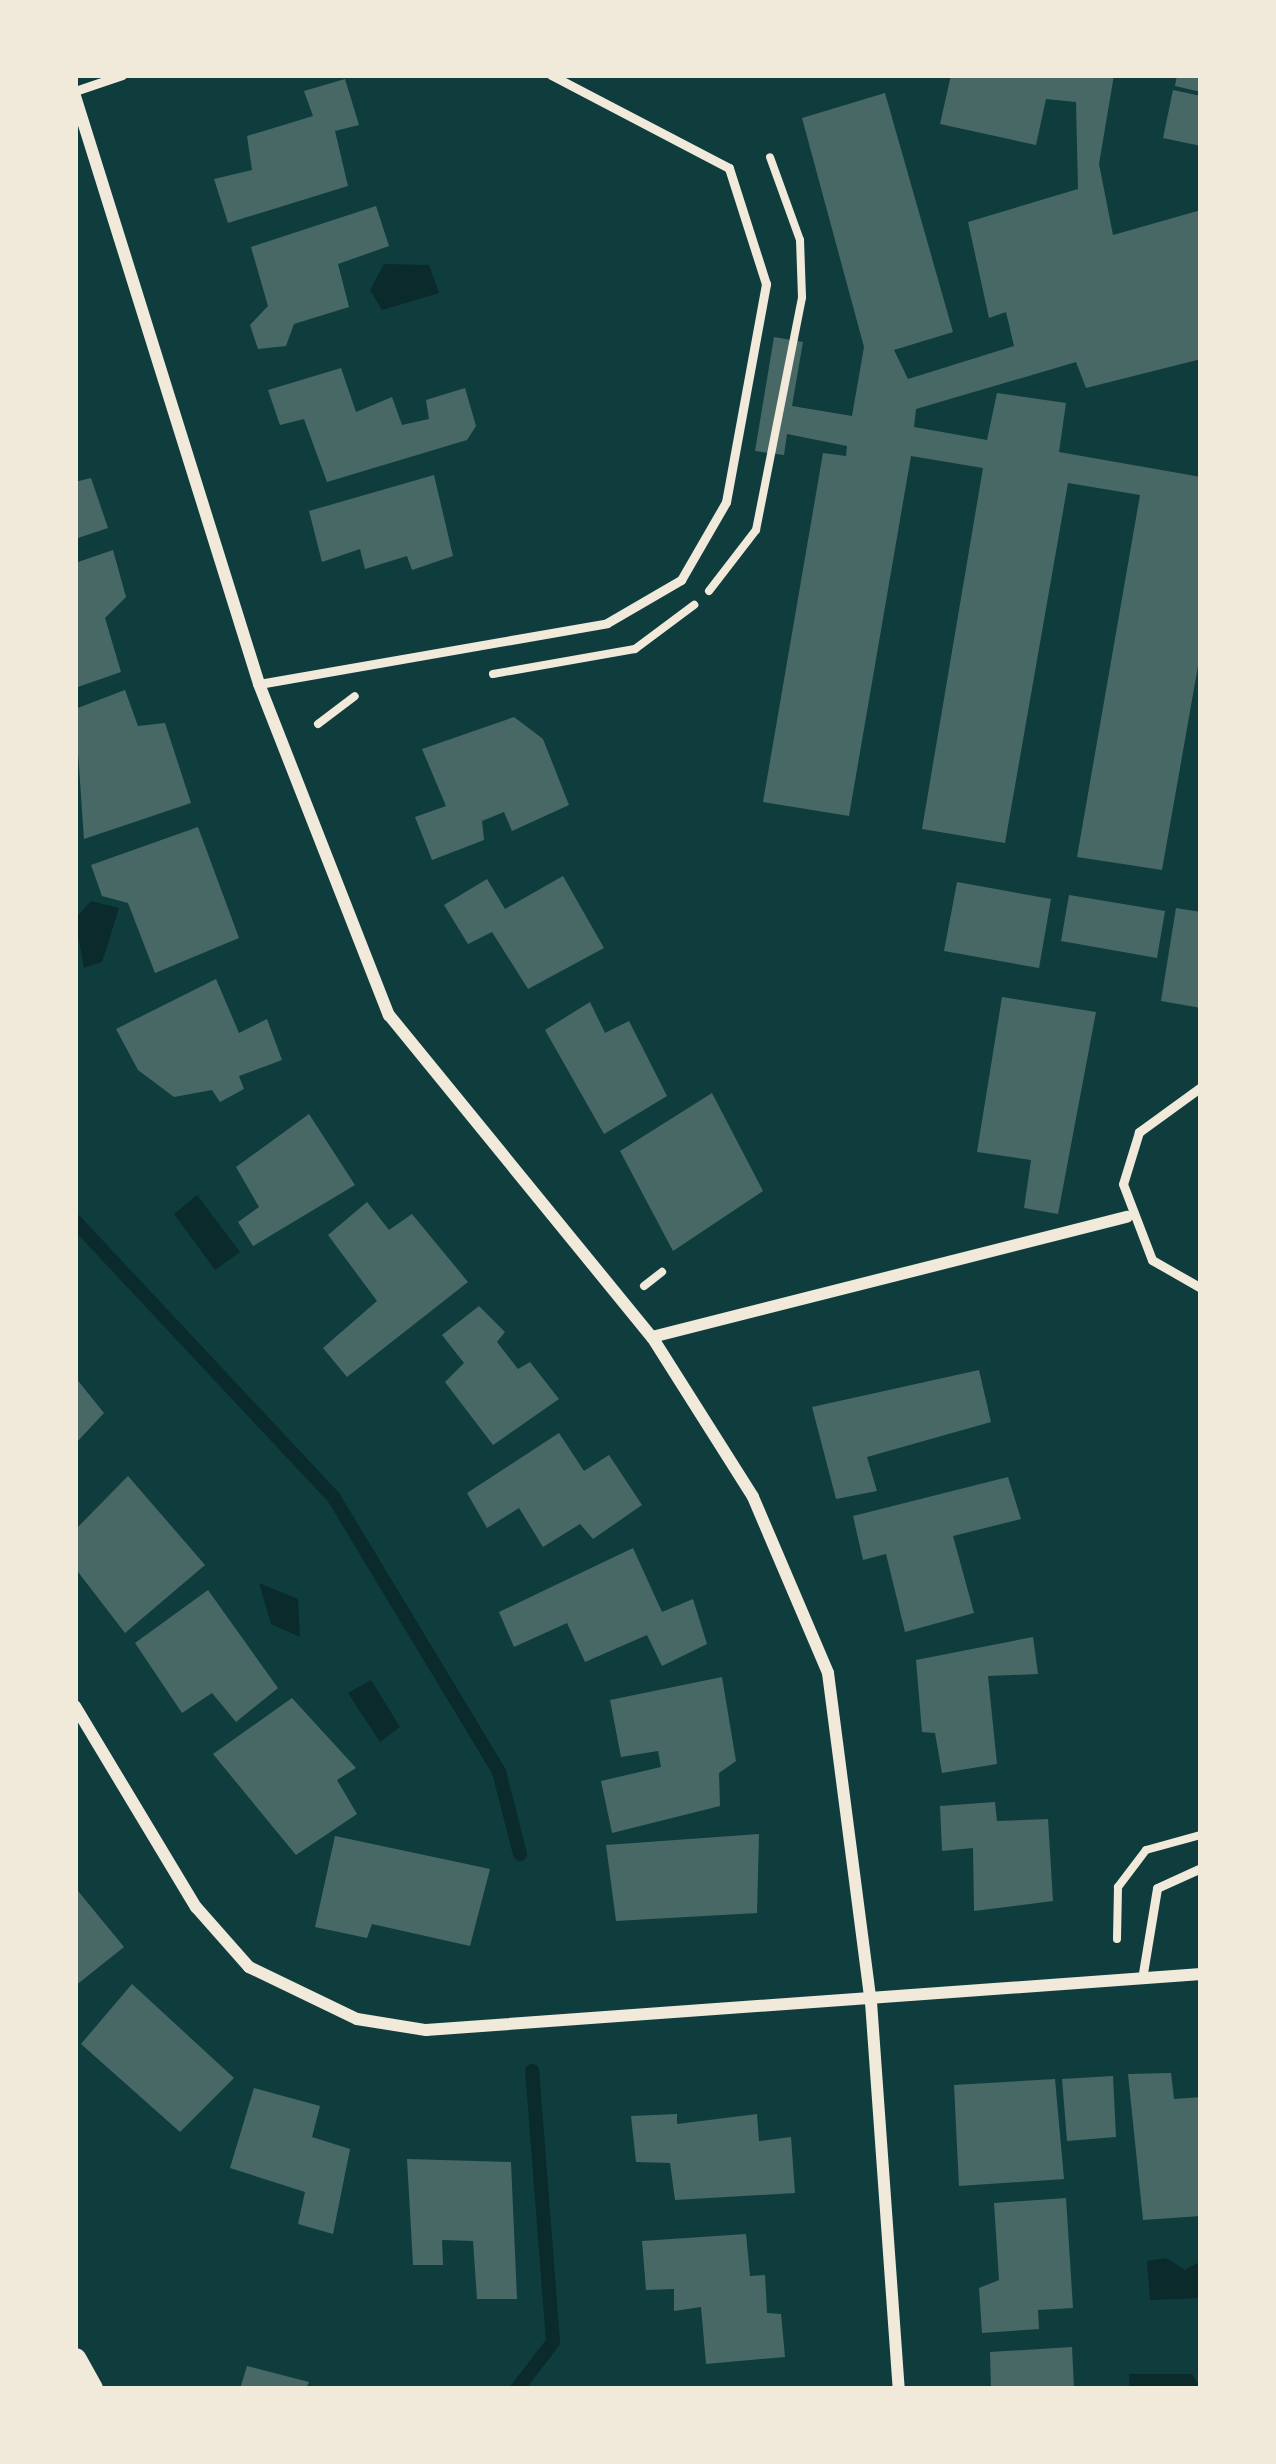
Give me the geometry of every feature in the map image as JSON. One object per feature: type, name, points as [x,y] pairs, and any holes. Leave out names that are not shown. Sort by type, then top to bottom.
[{"type":"main road","points":[[75,2360],[91,2389]]},
{"type":"street","points":[[75,93],[259,684],[389,1015],[652,1336],[753,1497],[828,1673],[871,2002],[899,2389]]},
{"type":"street","points":[[652,1336],[1127,1217]]},
{"type":"street","points":[[75,1706],[196,1907],[249,1967],[306,2001],[426,2030],[871,2002],[1201,1974]]},
{"type":"lane","points":[[75,93],[122,75]]},
{"type":"lane","points":[[259,684],[608,623],[681,580],[726,502],[766,284],[729,168],[551,75]]},
{"type":"lane","points":[[1201,1087],[1139,1132],[1123,1184],[1127,1217],[1152,1260],[1201,1288]]},
{"type":"lane","points":[[1142,1978],[1156,1888],[1201,1868]]},
{"type":"path","points":[[481,676],[635,649],[670,630],[756,530],[802,297],[800,240],[770,157]]},
{"type":"path","points":[[318,724],[370,689]]},
{"type":"water","points":[[384,264],[429,265],[439,293],[382,310],[370,290]]},
{"type":"water","points":[[91,901],[119,908],[102,962],[84,968],[75,919]]},
{"type":"water","points":[[197,1195],[240,1252],[215,1270],[174,1214]]},
{"type":"water","points":[[259,1583],[298,1599],[300,1637],[271,1624]]},
{"type":"water","points":[[371,1680],[400,1727],[380,1742],[348,1693]]},
{"type":"water","points":[[1166,2258],[1185,2270],[1201,2261],[1201,2298],[1150,2300],[1147,2261]]},
{"type":"water","points":[[1129,2374],[1192,2374],[1201,2389],[1130,2389]]},
{"type":"building","points":[[951,75],[1114,75],[1099,164],[1113,235],[1201,210],[1201,359],[1086,388],[1076,362],[916,409],[914,427],[987,440],[997,393],[1066,403],[1059,452],[1201,477],[1201,649],[1162,870],[1077,857],[1140,495],[1068,483],[1005,843],[922,829],[983,468],[911,456],[849,816],[763,802],[823,453],[846,456],[847,446],[787,434],[784,455],[755,451],[774,337],[803,342],[792,406],[852,416],[864,347],[802,118],[885,93],[953,332],[894,350],[908,379],[1014,346],[1006,312],[989,318],[968,222],[1078,189],[1076,102],[1046,99],[1036,145],[940,124]]},
{"type":"building","points":[[1177,75],[1201,75],[1201,92],[1175,86]]},
{"type":"building","points":[[345,79],[359,125],[335,131],[348,186],[228,223],[214,179],[252,170],[247,136],[313,116],[304,91]]},
{"type":"building","points":[[1173,90],[1201,96],[1201,146],[1163,138]]},
{"type":"building","points":[[376,206],[389,246],[338,264],[349,307],[294,324],[286,346],[258,349],[250,325],[268,306],[251,247]]},
{"type":"building","points":[[341,368],[356,412],[392,397],[402,425],[429,419],[426,400],[465,388],[476,426],[467,440],[327,482],[304,419],[280,425],[268,390]]},
{"type":"building","points":[[434,475],[453,556],[412,570],[407,556],[365,569],[360,549],[322,562],[309,511]]},
{"type":"building","points":[[91,478],[108,528],[75,539],[75,482]]},
{"type":"building","points":[[113,550],[126,597],[105,618],[121,672],[75,688],[75,563]]},
{"type":"building","points":[[125,690],[138,726],[165,723],[191,803],[84,839],[75,709]]},
{"type":"building","points":[[514,717],[543,739],[569,805],[512,831],[504,812],[482,821],[484,840],[432,860],[415,817],[446,806],[422,749]]},
{"type":"building","points":[[198,827],[239,938],[155,973],[128,903],[102,896],[91,865]]},
{"type":"building","points":[[563,876],[604,948],[528,989],[492,932],[468,944],[444,905],[487,879],[505,909]]},
{"type":"building","points":[[957,882],[1051,899],[1039,968],[944,951]]},
{"type":"building","points":[[1069,895],[1165,911],[1157,958],[1061,941]]},
{"type":"building","points":[[1176,908],[1201,912],[1201,1008],[1161,1001]]},
{"type":"building","points":[[216,979],[239,1033],[267,1019],[282,1060],[239,1076],[244,1089],[220,1102],[212,1090],[174,1097],[138,1070],[116,1029]]},
{"type":"building","points":[[1002,997],[1096,1012],[1058,1214],[1024,1208],[1031,1160],[977,1152]]},
{"type":"building","points":[[590,1002],[605,1033],[629,1021],[667,1096],[604,1134],[545,1030]]},
{"type":"building","points":[[712,1093],[763,1191],[673,1251],[620,1151]]},
{"type":"building","points":[[309,1114],[355,1185],[253,1246],[238,1222],[259,1207],[236,1167]]},
{"type":"building","points":[[367,1202],[389,1230],[412,1214],[468,1282],[347,1377],[323,1348],[377,1301],[328,1235]]},
{"type":"building","points":[[479,1306],[505,1332],[497,1342],[518,1369],[530,1362],[559,1399],[493,1445],[445,1382],[464,1363],[442,1335]]},
{"type":"building","points":[[979,1370],[991,1422],[867,1457],[877,1491],[836,1499],[812,1407]]},
{"type":"building","points":[[75,1377],[104,1413],[75,1444]]},
{"type":"building","points":[[559,1433],[584,1471],[609,1455],[642,1505],[593,1539],[580,1524],[543,1547],[519,1508],[487,1528],[467,1493]]},
{"type":"building","points":[[128,1476],[205,1565],[125,1633],[75,1568],[75,1530]]},
{"type":"building","points":[[1008,1477],[1021,1519],[953,1536],[974,1613],[905,1632],[886,1554],[863,1560],[853,1516]]},
{"type":"building","points":[[633,1548],[662,1612],[693,1599],[707,1644],[662,1666],[647,1635],[585,1662],[567,1623],[514,1647],[499,1612]]},
{"type":"building","points":[[208,1590],[278,1688],[236,1722],[212,1693],[182,1713],[135,1643]]},
{"type":"building","points":[[1033,1637],[1038,1674],[988,1676],[997,1764],[942,1773],[935,1733],[922,1732],[916,1660]]},
{"type":"building","points":[[722,1677],[736,1761],[719,1773],[720,1806],[612,1833],[601,1781],[661,1767],[658,1751],[621,1757],[610,1700]]},
{"type":"building","points":[[292,1698],[356,1768],[337,1780],[357,1814],[296,1855],[213,1754]]},
{"type":"building","points":[[995,1802],[997,1821],[1048,1819],[1053,1901],[974,1911],[973,1848],[942,1851],[940,1806]]},
{"type":"building","points":[[759,1834],[757,1913],[616,1921],[606,1845]]},
{"type":"building","points":[[335,1836],[490,1869],[470,1946],[372,1924],[367,1938],[315,1927]]},
{"type":"building","points":[[75,1893],[124,1947],[75,1986]]},
{"type":"building","points":[[132,1984],[234,2078],[180,2132],[81,2044]]},
{"type":"building","points":[[1171,2073],[1174,2099],[1201,2097],[1201,2216],[1143,2220],[1128,2074]]},
{"type":"building","points":[[1113,2076],[1116,2137],[1067,2141],[1062,2079]]},
{"type":"building","points":[[1055,2079],[1064,2179],[959,2186],[954,2085]]},
{"type":"building","points":[[254,2088],[320,2106],[312,2137],[350,2149],[333,2234],[298,2224],[305,2192],[230,2168]]},
{"type":"building","points":[[677,2114],[677,2124],[757,2114],[759,2141],[791,2137],[795,2193],[675,2200],[670,2163],[636,2162],[631,2116]]},
{"type":"building","points":[[407,2159],[511,2162],[517,2299],[477,2299],[473,2241],[442,2240],[443,2265],[413,2265]]},
{"type":"building","points":[[1066,2198],[1073,2308],[1038,2310],[1039,2329],[982,2333],[979,2288],[999,2280],[994,2203]]},
{"type":"building","points":[[746,2234],[750,2276],[765,2275],[767,2313],[781,2314],[785,2357],[706,2364],[701,2307],[674,2311],[674,2289],[646,2290],[642,2241]]},
{"type":"building","points":[[1072,2347],[1074,2389],[991,2389],[990,2352]]},
{"type":"building","points":[[247,2366],[309,2382],[306,2389],[240,2389]]},
{"type":"waterway","points":[[75,1221],[334,1498],[499,1772],[520,1854]]},
{"type":"waterway","points":[[517,2389],[553,2342],[532,2071]]}]
